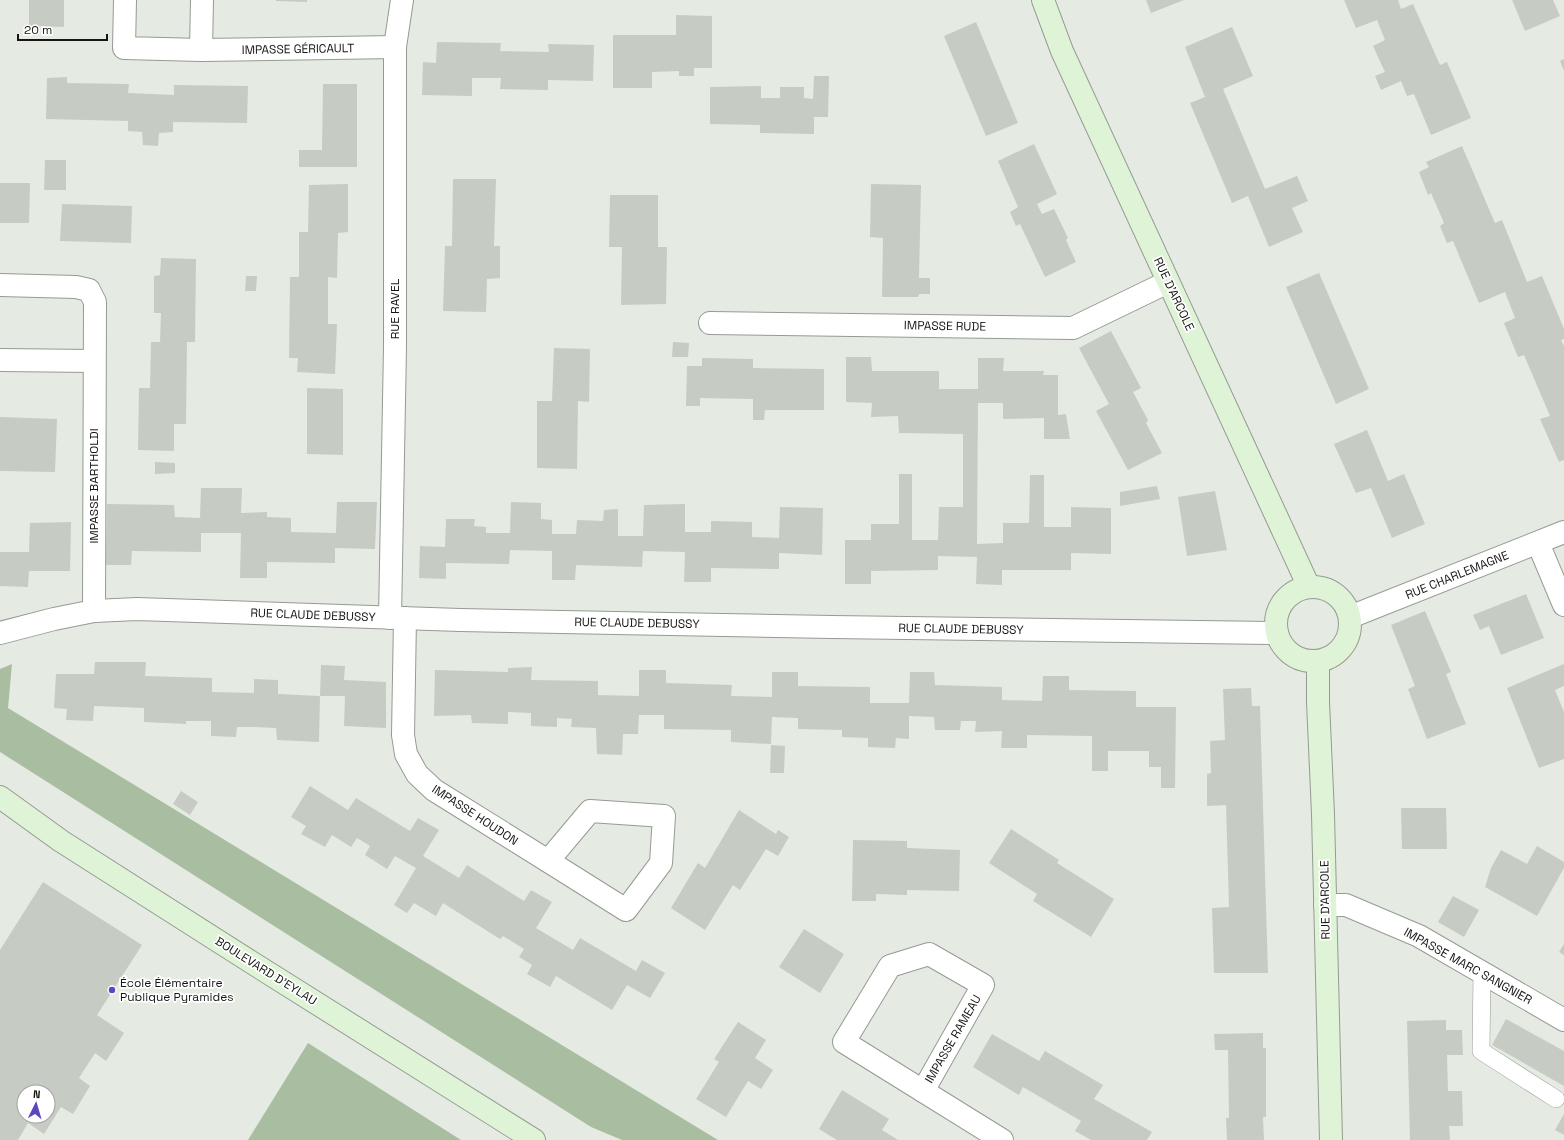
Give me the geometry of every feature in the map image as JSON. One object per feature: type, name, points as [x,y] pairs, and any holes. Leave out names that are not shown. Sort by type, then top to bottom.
[{"type":"main road","name":"RUE D'ARCOLE","points":[[1043,0],[1062,51],[1309,587]]},
{"type":"main road","points":[[1321,587],[1331,591],[1340,598],[1350,617],[1350,629],[1346,641],[1339,650],[1329,657],[1318,660],[1307,660],[1292,654],[1281,643],[1277,633],[1277,617],[1282,602],[1290,594],[1299,589],[1321,587]]},
{"type":"main road","name":"RUE D'ARCOLE","points":[[1318,660],[1318,702],[1324,814],[1331,1140]]},
{"type":"main road","name":"BOULEVARD D'EYLAU","points":[[0,797],[61,841],[534,1140]]},
{"type":"street","name":"IMPASSE GÉRICAULT","points":[[125,0],[124,48],[201,50],[395,47]]},
{"type":"street","points":[[201,50],[202,0]]},
{"type":"street","name":"RUE RAVEL","points":[[398,618],[395,348],[395,47],[402,0]]},
{"type":"street","name":"IMPASSE RUDE","points":[[710,323],[1073,328],[1168,282]]},
{"type":"street","name":"IMPASSE BARTHOLDI","points":[[0,285],[76,287],[89,290],[95,302],[94,611]]},
{"type":"street","points":[[0,360],[94,361]]},
{"type":"street","name":"RUE CHARLEMAGNE","points":[[1350,617],[1564,532]]},
{"type":"street","points":[[1538,542],[1564,605]]},
{"type":"street","name":"RUE CLAUDE DEBUSSY","points":[[0,633],[54,619],[94,611],[137,609],[398,618],[832,628],[1277,633]]},
{"type":"street","name":"IMPASSE HOUDON","points":[[398,618],[403,735],[406,754],[417,774],[434,790],[626,910],[661,863],[664,816],[590,811],[548,861]]},
{"type":"street","name":"IMPASSE MARC SANGNIER","points":[[1325,905],[1346,905],[1419,936],[1564,1020]]},
{"type":"street","name":"IMPASSE RAMEAU","points":[[923,1091],[983,985],[930,954],[890,966],[844,1042],[923,1091],[1002,1140]]},
{"type":"lane","points":[[1482,972],[1481,1051],[1556,1099]]},
{"type":"green space","points":[[12,664],[8,708],[718,1140],[622,1140],[591,1127],[0,752],[0,669]]},
{"type":"green space","points":[[308,1043],[461,1140],[248,1140]]},
{"type":"building","points":[[29,0],[64,0],[64,27],[29,26]]},
{"type":"building","points":[[307,0],[307,2],[276,1]]},
{"type":"building","points":[[1146,0],[1184,0],[1151,13]]},
{"type":"building","points":[[1344,0],[1398,0],[1401,9],[1413,4],[1440,65],[1447,62],[1471,118],[1431,135],[1414,94],[1407,96],[1401,81],[1381,90],[1375,76],[1385,72],[1373,46],[1385,40],[1377,20],[1356,28]]},
{"type":"building","points":[[1512,0],[1553,0],[1560,16],[1525,31]]},
{"type":"building","points":[[676,15],[712,16],[712,68],[694,68],[694,76],[679,76],[679,71],[652,72],[652,88],[613,88],[613,35],[676,35]]},
{"type":"building","points":[[976,22],[1018,123],[986,136],[944,36]]},
{"type":"building","points":[[1232,27],[1253,76],[1223,89],[1265,189],[1297,176],[1308,201],[1292,208],[1303,232],[1269,247],[1248,196],[1232,203],[1190,103],[1205,97],[1185,47]]},
{"type":"building","points":[[437,42],[501,43],[500,51],[549,52],[548,44],[594,45],[593,81],[548,80],[548,90],[500,89],[501,78],[472,78],[472,96],[422,95],[423,62],[436,63]]},
{"type":"building","points":[[1564,59],[1564,71],[1560,61]]},
{"type":"building","points":[[814,76],[829,76],[828,117],[814,117],[814,134],[760,133],[760,125],[710,124],[710,87],[761,86],[761,98],[780,98],[780,87],[804,87],[804,98],[813,99]]},
{"type":"building","points":[[67,77],[67,83],[129,84],[128,93],[174,95],[174,85],[248,86],[247,123],[173,122],[173,132],[159,133],[158,146],[143,145],[142,132],[128,131],[128,121],[46,119],[47,78]]},
{"type":"building","points":[[323,84],[357,84],[357,167],[299,167],[299,150],[322,150]]},
{"type":"building","points":[[1034,144],[1057,194],[1037,204],[1042,214],[1054,209],[1068,238],[1066,240],[1076,262],[1045,277],[1020,224],[1016,226],[1010,212],[1018,207],[998,161]]},
{"type":"building","points":[[1462,146],[1495,223],[1502,220],[1527,282],[1542,276],[1564,329],[1564,339],[1561,340],[1564,346],[1564,460],[1559,462],[1540,419],[1550,416],[1524,355],[1518,357],[1504,323],[1515,318],[1505,292],[1479,303],[1453,241],[1447,243],[1440,226],[1444,223],[1431,193],[1428,195],[1419,172],[1429,167],[1426,162]]},
{"type":"building","points":[[45,160],[66,160],[66,190],[44,190]]},
{"type":"building","points":[[453,179],[496,179],[494,246],[500,246],[500,278],[487,279],[486,312],[443,311],[445,246],[452,246]]},
{"type":"building","points":[[0,183],[30,183],[29,223],[0,223]]},
{"type":"building","points":[[348,184],[348,232],[338,233],[337,278],[328,277],[328,324],[337,324],[335,374],[297,372],[298,358],[289,358],[290,277],[299,277],[299,232],[308,232],[309,185]]},
{"type":"building","points":[[871,184],[921,185],[919,278],[930,278],[930,294],[919,294],[918,297],[882,297],[883,238],[870,237]]},
{"type":"building","points":[[610,195],[658,195],[658,247],[667,247],[666,304],[621,305],[622,247],[609,247]]},
{"type":"building","points":[[62,204],[132,206],[131,243],[60,241]]},
{"type":"building","points":[[161,258],[196,259],[195,342],[187,342],[186,424],[174,424],[174,451],[138,450],[139,388],[150,388],[151,342],[160,342],[161,313],[154,313],[154,276],[160,275]]},
{"type":"building","points":[[1319,273],[1369,389],[1336,404],[1286,287]]},
{"type":"building","points":[[246,276],[257,276],[256,291],[245,291]]},
{"type":"building","points":[[1111,331],[1141,388],[1133,392],[1148,420],[1146,423],[1162,453],[1128,470],[1096,411],[1109,404],[1079,348]]},
{"type":"building","points":[[673,342],[689,343],[688,357],[672,357]]},
{"type":"building","points":[[554,348],[590,349],[589,402],[578,401],[577,469],[537,468],[537,401],[552,401]]},
{"type":"building","points":[[846,357],[871,357],[872,371],[939,371],[939,389],[978,389],[978,358],[1004,358],[1003,371],[1044,371],[1043,375],[1058,375],[1058,415],[1066,414],[1070,439],[1044,439],[1044,418],[1003,419],[1003,403],[978,403],[977,544],[1003,543],[1003,523],[1029,523],[1030,475],[1044,475],[1044,527],[1071,527],[1071,507],[1111,508],[1111,554],[1071,553],[1071,570],[1002,570],[1002,585],[976,584],[977,557],[938,556],[938,570],[871,571],[871,584],[845,584],[845,540],[871,540],[871,524],[899,524],[899,474],[912,474],[912,540],[938,540],[939,507],[963,507],[963,434],[899,433],[898,416],[871,417],[872,403],[846,402]]},
{"type":"building","points":[[702,358],[753,359],[753,368],[824,369],[824,410],[765,410],[764,420],[753,420],[753,399],[700,398],[700,406],[686,406],[687,366],[702,366]]},
{"type":"building","points":[[307,388],[343,389],[343,455],[307,454]]},
{"type":"building","points":[[0,417],[57,419],[55,472],[0,471]]},
{"type":"building","points":[[1367,430],[1388,481],[1404,474],[1425,524],[1392,538],[1371,488],[1356,493],[1334,444]]},
{"type":"building","points":[[155,462],[175,463],[175,473],[155,474]]},
{"type":"building","points":[[1157,486],[1160,499],[1120,506],[1120,492]]},
{"type":"building","points":[[201,488],[242,488],[241,513],[267,512],[267,517],[291,518],[291,532],[336,533],[337,502],[377,502],[375,549],[335,548],[335,563],[267,562],[267,578],[240,578],[241,533],[201,533],[201,552],[132,551],[131,565],[106,565],[107,504],[174,505],[175,517],[200,518]]},
{"type":"building","points":[[1215,491],[1227,550],[1187,556],[1178,497]]},
{"type":"building","points":[[511,502],[541,503],[541,519],[552,520],[552,534],[576,534],[577,520],[603,521],[604,510],[618,509],[618,536],[643,536],[644,505],[685,504],[685,532],[711,532],[711,521],[752,522],[752,537],[779,538],[780,507],[823,508],[822,555],[779,553],[779,569],[711,568],[711,582],[684,582],[685,552],[643,551],[642,567],[576,565],[575,580],[552,580],[552,551],[510,550],[509,564],[446,563],[446,579],[419,578],[420,546],[445,547],[446,519],[475,519],[474,526],[486,527],[486,533],[510,533]]},
{"type":"building","points":[[71,522],[70,571],[29,571],[28,587],[0,586],[0,552],[29,552],[30,523]]},
{"type":"building","points":[[1526,594],[1544,638],[1501,655],[1489,626],[1480,630],[1473,615]]},
{"type":"building","points":[[1425,611],[1451,672],[1446,674],[1466,724],[1427,739],[1408,689],[1415,686],[1391,625]]},
{"type":"building","points":[[95,662],[146,662],[145,676],[212,678],[212,692],[254,693],[254,679],[278,680],[278,694],[320,696],[319,742],[277,740],[276,728],[237,727],[236,737],[211,736],[211,721],[186,721],[186,724],[144,722],[144,708],[94,706],[93,721],[66,720],[67,709],[54,708],[56,674],[94,674]]},
{"type":"building","points":[[1564,664],[1564,686],[1555,690],[1564,712],[1564,759],[1539,768],[1507,688]]},
{"type":"building","points":[[321,665],[345,666],[344,680],[386,682],[386,728],[344,726],[345,696],[320,696]]},
{"type":"building","points":[[532,667],[531,680],[598,681],[598,695],[639,696],[639,670],[666,670],[666,683],[732,685],[731,696],[772,697],[772,672],[798,672],[798,686],[870,687],[870,703],[909,703],[910,672],[934,672],[935,685],[1002,687],[1002,700],[1042,701],[1043,676],[1069,676],[1069,690],[1136,691],[1136,707],[1176,707],[1175,788],[1161,788],[1161,767],[1149,767],[1149,751],[1108,751],[1108,771],[1092,771],[1092,736],[1027,735],[1027,748],[1001,748],[1002,731],[975,732],[976,721],[961,721],[960,730],[935,730],[934,717],[909,716],[909,739],[896,738],[895,748],[868,747],[868,738],[842,737],[842,730],[798,729],[798,718],[772,717],[771,744],[731,742],[731,730],[664,729],[664,715],[639,715],[638,734],[623,734],[622,755],[597,754],[596,728],[571,727],[572,719],[557,718],[557,727],[531,726],[531,713],[508,712],[508,724],[472,723],[471,715],[434,716],[435,670],[508,672],[508,668]]},
{"type":"building","points":[[1251,688],[1252,706],[1260,706],[1268,973],[1214,973],[1212,908],[1229,907],[1226,805],[1207,806],[1207,774],[1211,773],[1210,741],[1225,740],[1223,689]]},
{"type":"building","points":[[771,745],[785,746],[784,773],[770,773]]},
{"type":"building","points":[[310,786],[348,810],[356,798],[410,831],[418,818],[439,830],[423,856],[459,878],[467,865],[524,901],[531,890],[552,902],[536,928],[573,950],[580,938],[636,971],[642,960],[665,973],[650,998],[627,985],[612,1010],[556,976],[550,987],[527,974],[532,965],[519,957],[524,949],[503,936],[500,939],[443,903],[436,916],[414,903],[407,913],[394,905],[416,868],[395,856],[387,869],[365,855],[370,846],[357,838],[351,847],[332,835],[325,847],[301,834],[306,826],[291,817]]},
{"type":"building","points":[[181,791],[198,802],[190,815],[173,804]]},
{"type":"building","points":[[1401,808],[1446,808],[1447,849],[1402,849]]},
{"type":"building","points":[[739,810],[776,834],[778,830],[789,837],[778,856],[766,849],[740,890],[733,885],[705,930],[671,908],[698,863],[705,868]]},
{"type":"building","points":[[1011,829],[1059,860],[1057,863],[1114,899],[1091,937],[1033,901],[1037,894],[989,863]]},
{"type":"building","points":[[853,840],[907,841],[907,848],[960,850],[959,891],[907,890],[907,895],[876,894],[876,901],[852,901]]},
{"type":"building","points":[[1537,846],[1564,862],[1564,868],[1537,916],[1485,887],[1491,868],[1501,850],[1527,864]]},
{"type":"building","points":[[43,882],[142,945],[97,1015],[124,1033],[106,1061],[95,1053],[79,1078],[90,1086],[73,1114],[61,1107],[56,1115],[56,1084],[16,1084],[16,1124],[27,1124],[18,1140],[0,1140],[0,950]]},
{"type":"building","points":[[1453,896],[1479,910],[1464,937],[1438,922]]},
{"type":"building","points":[[804,929],[844,954],[820,993],[779,967]]},
{"type":"building","points":[[1564,944],[1564,955],[1559,952]]},
{"type":"building","points":[[1506,1019],[1564,1051],[1564,1086],[1492,1045]]},
{"type":"building","points":[[1446,1020],[1446,1030],[1462,1030],[1463,1055],[1447,1055],[1448,1091],[1462,1091],[1463,1126],[1449,1126],[1450,1140],[1410,1140],[1407,1021]]},
{"type":"building","points":[[738,1022],[766,1040],[755,1058],[773,1070],[761,1089],[748,1081],[726,1117],[696,1099],[719,1062],[714,1059]]},
{"type":"building","points":[[1263,1033],[1263,1048],[1266,1048],[1266,1117],[1263,1117],[1264,1140],[1227,1140],[1226,1118],[1229,1118],[1228,1050],[1215,1050],[1214,1034]]},
{"type":"building","points":[[992,1034],[1039,1061],[1045,1051],[1103,1085],[1094,1099],[1152,1132],[1147,1140],[1091,1140],[1075,1131],[1081,1121],[1023,1087],[1019,1095],[973,1067]]},
{"type":"building","points":[[842,1090],[889,1119],[882,1130],[898,1140],[837,1140],[819,1129]]},
{"type":"building","points":[[1564,1114],[1564,1135],[1555,1130]]},
{"type":"building","points":[[29,1124],[50,1124],[44,1134]]},
{"type":"place","name":"École Élémentaire Publique Pyramides","points":[[112,990]]}]
